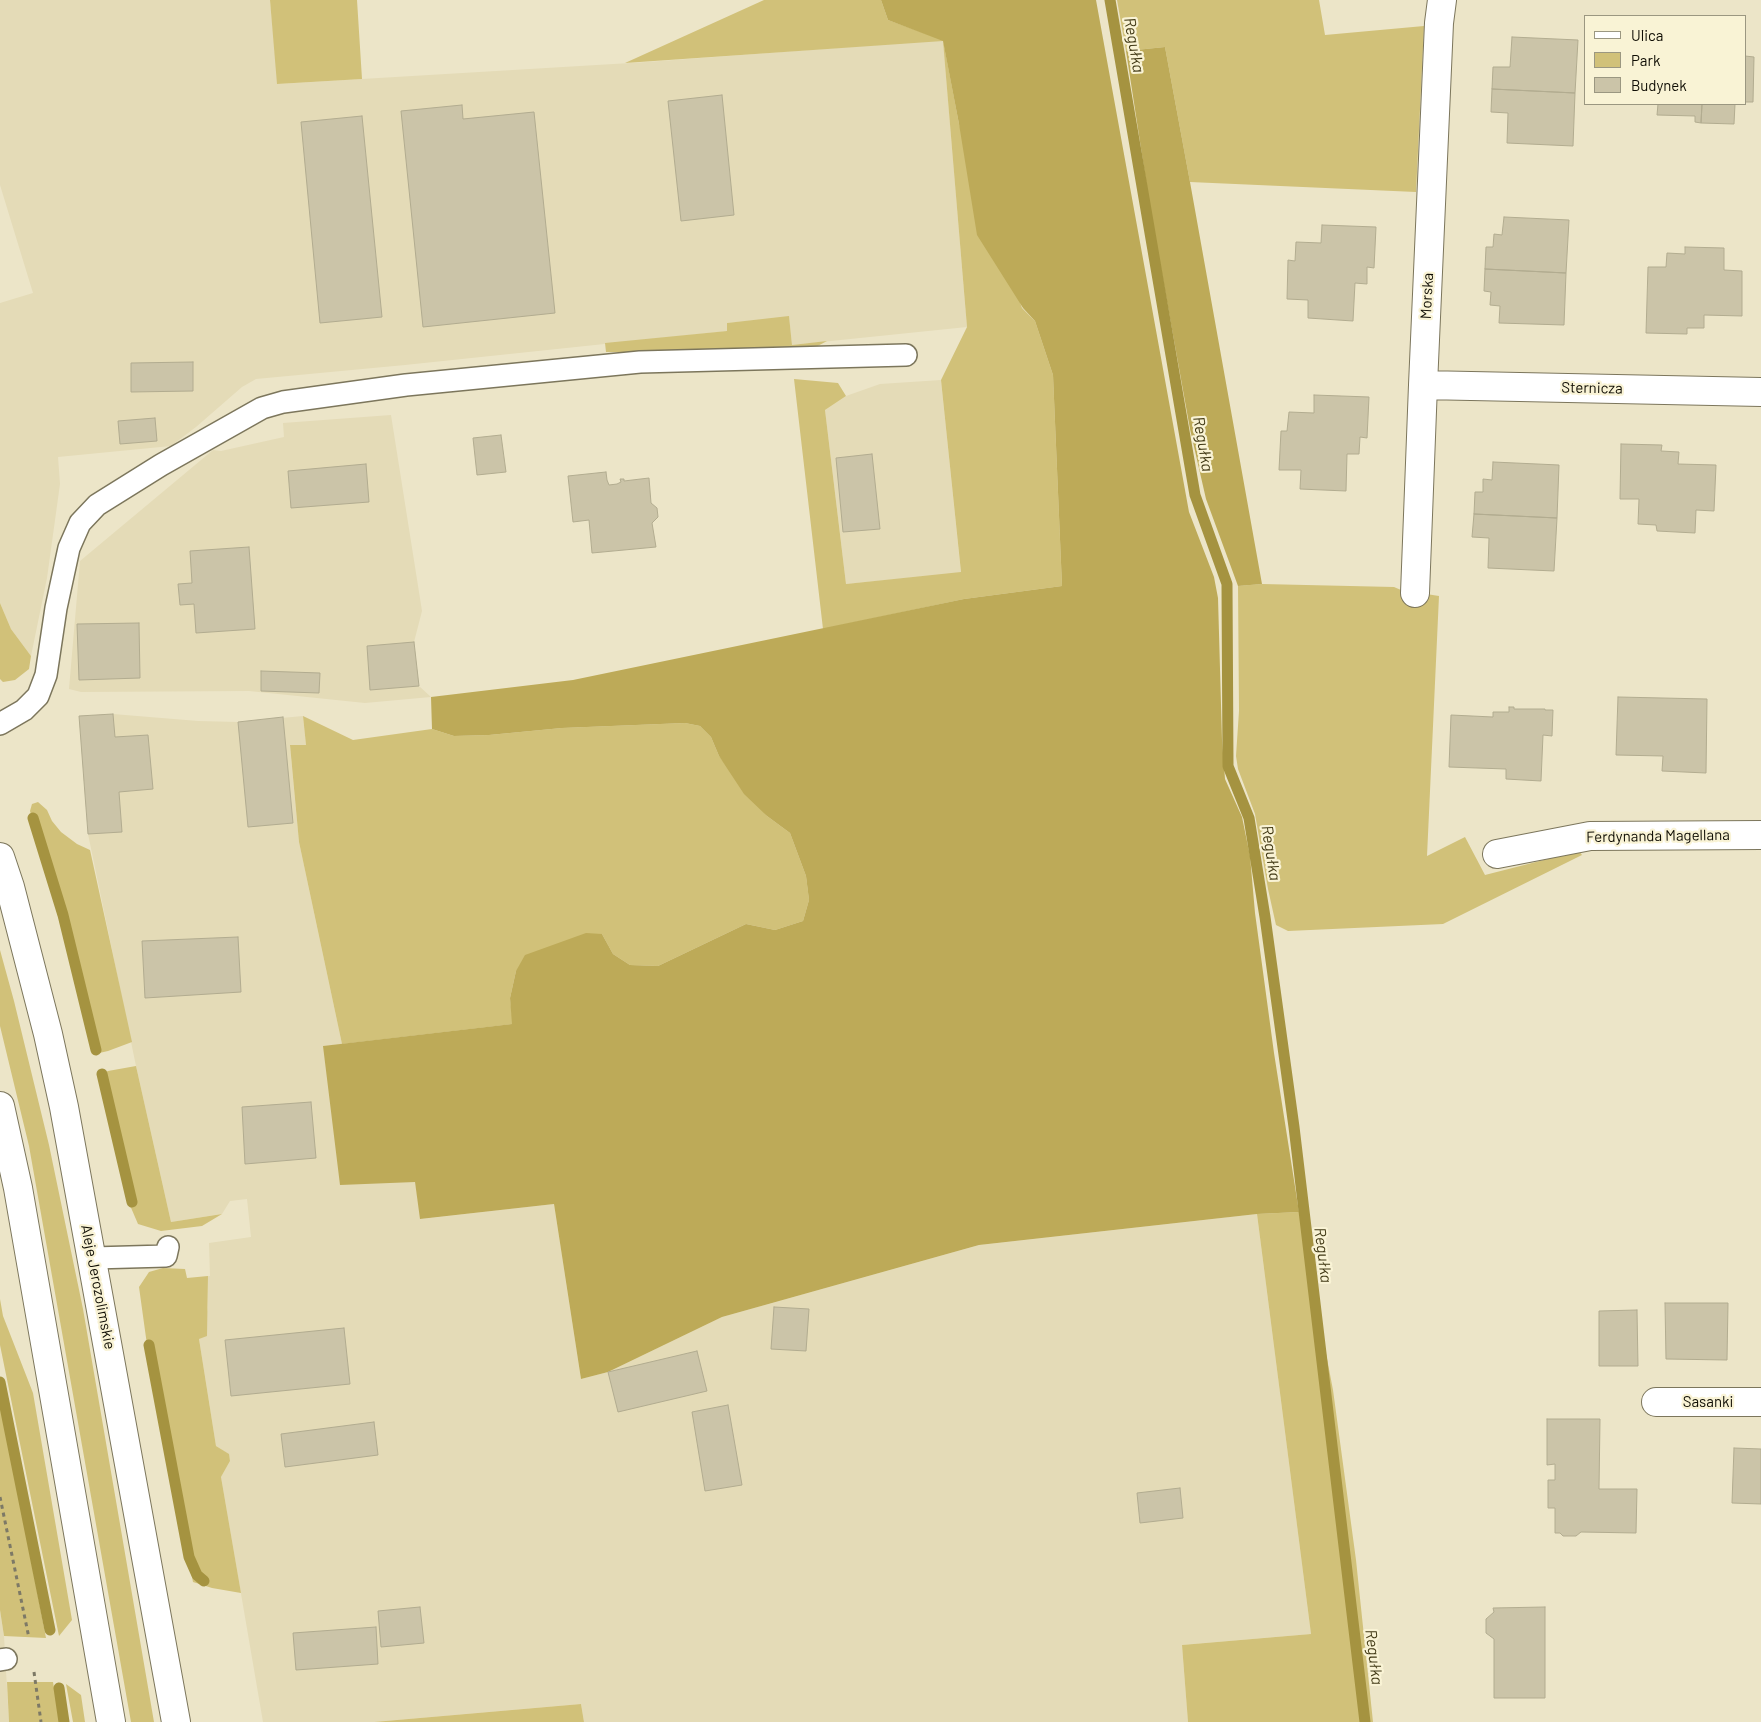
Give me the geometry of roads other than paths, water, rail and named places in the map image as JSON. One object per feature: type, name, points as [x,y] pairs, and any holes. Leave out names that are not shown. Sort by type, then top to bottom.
[{"type":"main road","name":"Morska","points":[[1415,592],[1438,33],[1442,0]]},
{"type":"main road","name":"Sternicza","points":[[1423,385],[1761,392]]},
{"type":"main road","name":"Ferdynanda Magellana","points":[[1497,854],[1590,836],[1761,835]]},
{"type":"main road","name":"Aleje Jerozolimskie","points":[[0,857],[10,887],[48,1034],[64,1107],[176,1722]]},
{"type":"main road","points":[[0,1106],[18,1188],[111,1722]]},
{"type":"main road","name":"Sasanki","points":[[1656,1402],[1761,1402]]},
{"type":"lane","points":[[0,724],[24,710],[38,696],[41,689],[46,675],[56,608],[69,548],[80,523],[97,505],[161,465],[262,408],[283,402],[406,385],[640,362],[906,355]]},
{"type":"lane","points":[[92,1258],[166,1256],[168,1247]]},
{"type":"waterway","name":"Regułka","points":[[1110,0],[1195,495],[1227,584],[1228,766],[1249,818],[1265,917],[1294,1127],[1365,1722]]},
{"type":"waterway","points":[[33,818],[63,915],[96,1050]]},
{"type":"waterway","points":[[102,1074],[132,1202]]},
{"type":"waterway","points":[[149,1345],[189,1557],[197,1575],[204,1581]]},
{"type":"waterway","points":[[0,1382],[50,1630]]},
{"type":"waterway","points":[[59,1688],[64,1722]]}]
